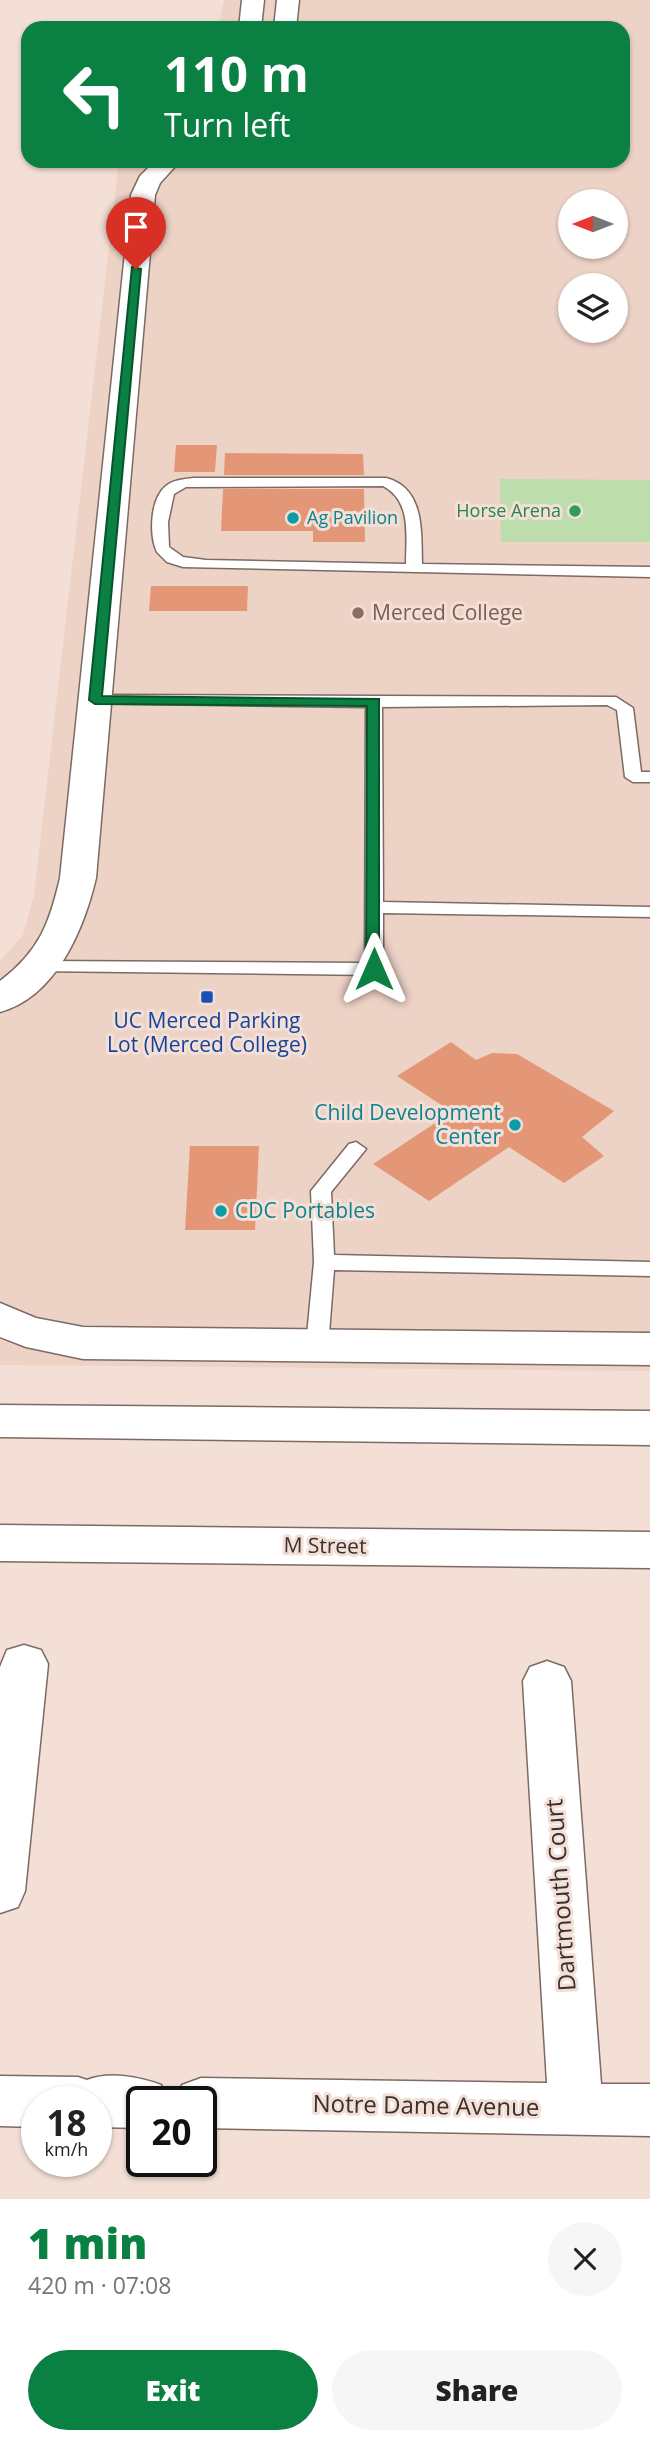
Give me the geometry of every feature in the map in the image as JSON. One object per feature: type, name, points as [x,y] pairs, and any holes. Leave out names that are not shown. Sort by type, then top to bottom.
[{"type":"street","points":[[251,21],[253,0]]},
{"type":"street","points":[[286,21],[288,0]]},
{"type":"street","points":[[0,1000],[41,967],[57,948],[66,928],[78,878],[143,195],[149,181],[161,168]]},
{"type":"street","points":[[0,1318],[26,1332],[83,1343],[650,1349]]},
{"type":"street","points":[[0,1421],[650,1427]]},
{"type":"street","name":"M Street","points":[[0,1543],[650,1550]]},
{"type":"street","points":[[0,1891],[24,1664]]},
{"type":"street","name":"Dartmouth Court","points":[[547,1681],[576,2108]]},
{"type":"street","points":[[0,2101],[21,2101]]},
{"type":"street","name":"Notre Dame Avenue","points":[[217,2103],[650,2109]]},
{"type":"lane","points":[[414,569],[412,508],[401,490],[386,482],[193,482],[176,486],[164,498],[159,541],[162,550],[171,558],[185,563],[414,569],[650,572]]},
{"type":"lane","points":[[95,700],[610,700],[625,708],[633,777],[650,777]]},
{"type":"lane","points":[[41,967],[374,969],[374,702]]},
{"type":"lane","points":[[374,907],[650,912]]},
{"type":"lane","points":[[317,1346],[324,1262],[321,1191],[356,1149]]},
{"type":"lane","points":[[324,1262],[650,1269]]},
{"type":"shaded area","name":"Merced College","points":[[224,0],[650,0],[650,1371],[0,1365],[0,961],[23,935],[34,895],[118,168],[630,168],[630,21],[220,21]]},
{"type":"green space","name":"Horse Arena","points":[[500,479],[650,480],[650,542],[501,542]]},
{"type":"building","points":[[176,445],[217,445],[215,472],[174,472]]},
{"type":"building","points":[[225,453],[363,454],[364,475],[224,475]]},
{"type":"building","name":"Ag Pavilion","points":[[223,489],[364,489],[365,542],[313,542],[313,531],[221,531]]},
{"type":"building","points":[[151,586],[248,586],[247,611],[149,611]]},
{"type":"building","name":"Child Development Center","points":[[451,1042],[476,1060],[492,1053],[517,1054],[614,1111],[582,1137],[604,1156],[564,1183],[509,1147],[429,1201],[373,1164],[452,1112],[397,1076]]},
{"type":"building","points":[[190,1146],[259,1146],[255,1230],[185,1230]]},
{"type":"place","name":"Horse Arena","points":[[575,511]]},
{"type":"place","name":"Ag Pavilion","points":[[293,518]]},
{"type":"place","name":"Merced College","points":[[358,613]]},
{"type":"place","name":"UC Merced Parking Lot (Merced College)","points":[[207,997]]},
{"type":"place","name":"Child Development Center","points":[[515,1125]]},
{"type":"place","name":"CDC Portables","points":[[221,1211]]},
{"type":"route","points":[[136,269],[95,700],[374,702],[374,969]]}]
